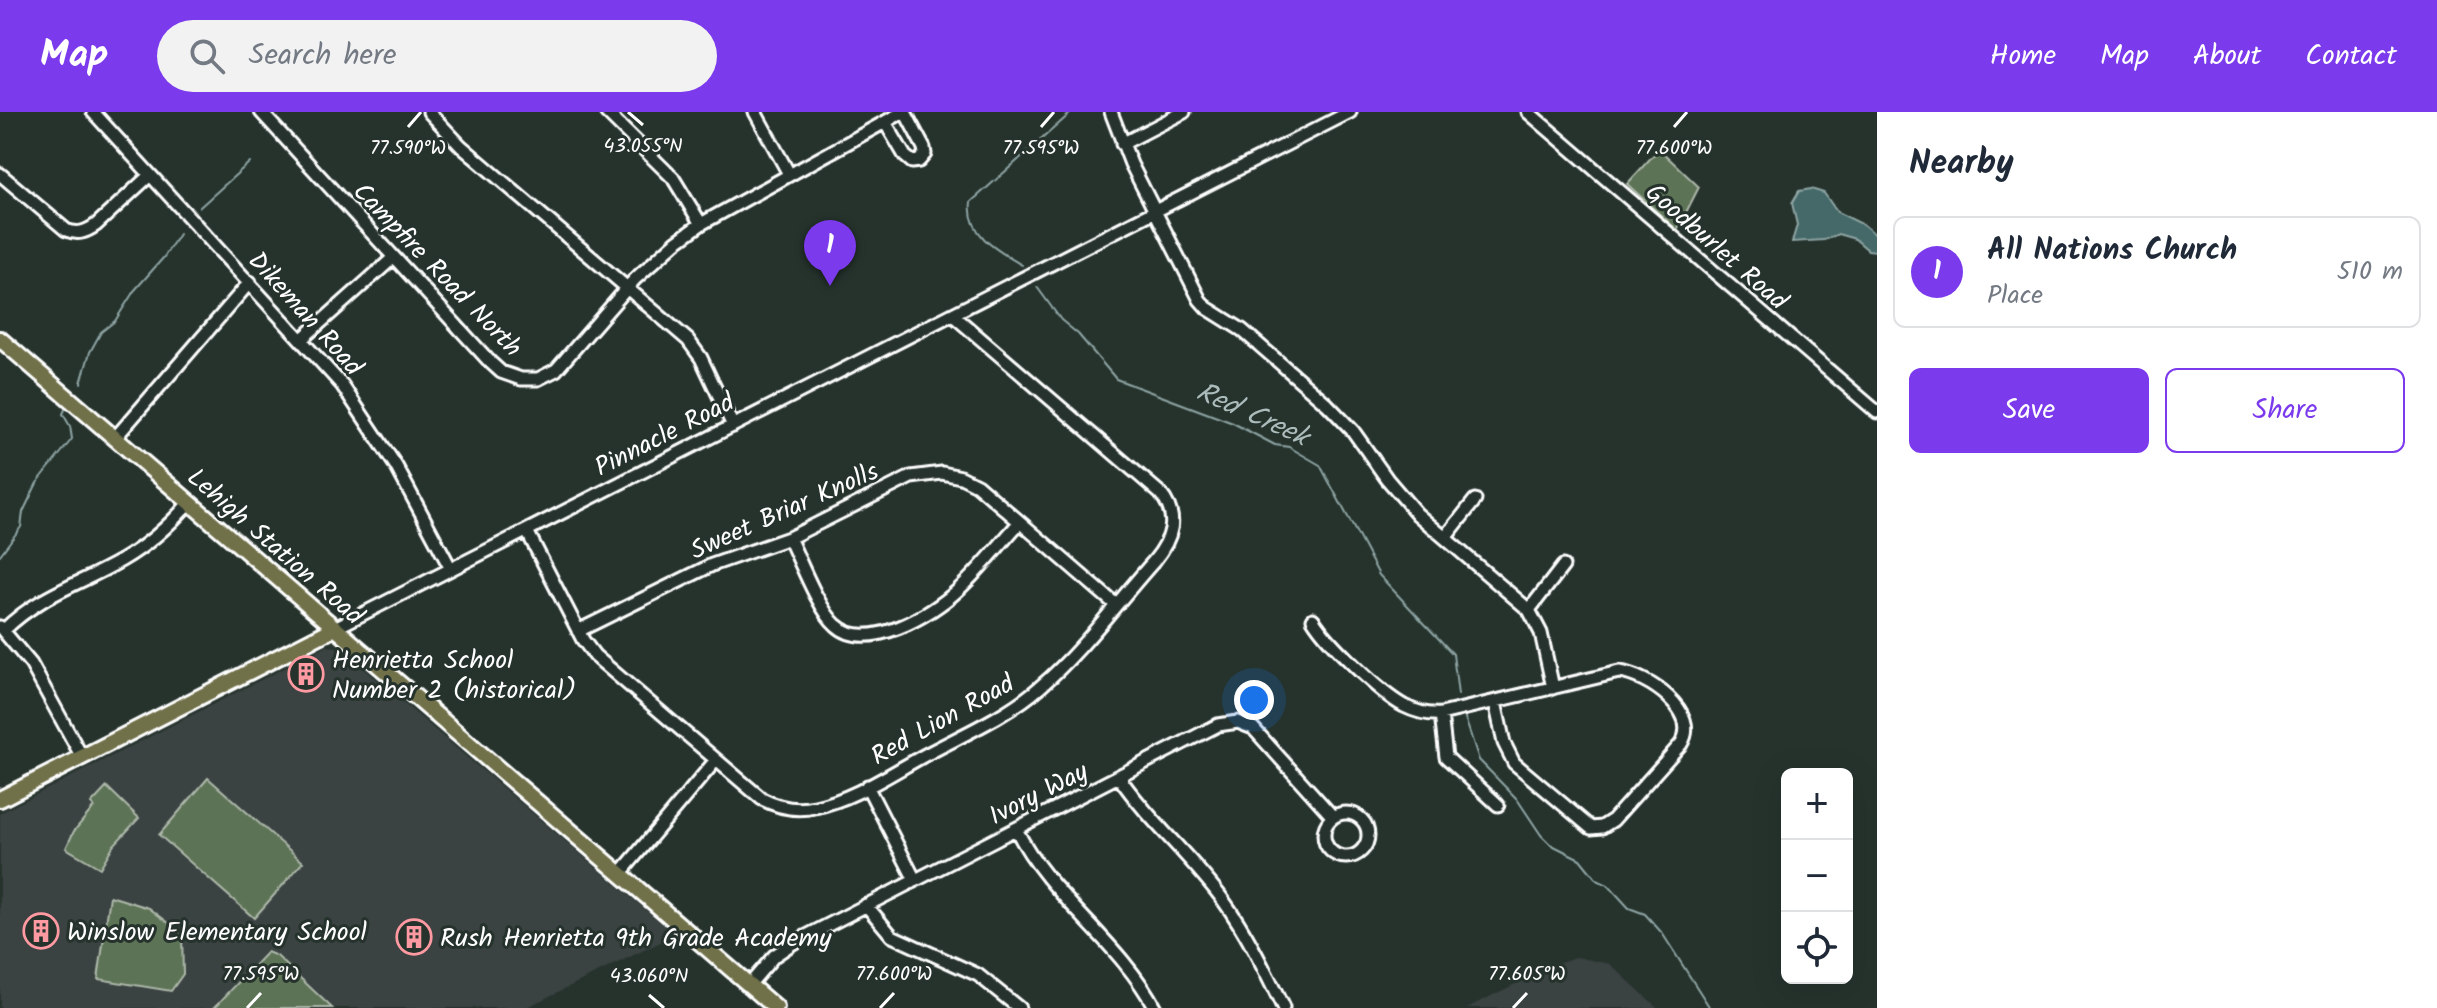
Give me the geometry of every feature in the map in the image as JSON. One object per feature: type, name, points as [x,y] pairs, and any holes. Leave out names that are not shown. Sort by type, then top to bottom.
[{"type":"main road","name":"Lehigh Station Road","points":[[0,339],[776,1008]]},
{"type":"main road","name":"Pinnacle Road","points":[[0,799],[335,628]]},
{"type":"street","name":"Dikeman Road","points":[[93,112],[342,385],[379,437],[451,569]]},
{"type":"street","name":"Campfire Road North","points":[[261,112],[490,362],[501,372],[521,379],[538,379],[556,370],[661,254],[701,224],[896,115]]},
{"type":"street","points":[[429,112],[461,146],[677,330],[695,349],[733,426]]},
{"type":"street","points":[[606,112],[673,178],[701,224]]},
{"type":"street","points":[[755,112],[789,174]]},
{"type":"street","points":[[1111,112],[1122,144],[1191,284],[1207,308],[1242,330],[1327,404],[1353,431],[1399,494],[1529,610],[1541,633],[1553,688]]},
{"type":"street","points":[[1122,144],[1184,112]]},
{"type":"street","name":"Pinnacle Road","points":[[335,628],[1350,112]]},
{"type":"street","name":"Goodburlet Road","points":[[1528,112],[1877,412]]},
{"type":"street","points":[[0,174],[66,230],[77,233],[96,225],[150,175]]},
{"type":"street","points":[[302,339],[393,258]]},
{"type":"street","points":[[115,438],[250,282]]},
{"type":"street","name":"Red Lion Road","points":[[527,531],[588,649],[762,799],[779,807],[814,807],[867,786],[1022,701],[1066,662],[1168,543],[1173,526],[1168,505],[1160,493],[953,315]]},
{"type":"street","name":"Sweet Briar Knolls","points":[[578,631],[712,565],[789,538],[901,481],[931,472],[952,474],[970,481],[1115,604]]},
{"type":"street","points":[[1445,538],[1475,500]]},
{"type":"street","points":[[82,757],[31,664],[2,629],[32,605],[141,548],[189,503]]},
{"type":"street","points":[[789,538],[833,623],[849,634],[870,636],[892,630],[948,599],[1020,522]]},
{"type":"street","points":[[1529,610],[1563,566]]},
{"type":"street","points":[[1313,619],[1329,642],[1397,701],[1422,713],[1441,714],[1607,673],[1626,673],[1659,690],[1686,720],[1687,732],[1681,744],[1620,814],[1602,827],[1585,825],[1518,769],[1506,751],[1495,702]]},
{"type":"street","points":[[1441,714],[1446,757],[1498,805]]},
{"type":"street","name":"Ivory Way","points":[[749,985],[785,947],[1218,725],[1238,722],[1261,735],[1333,817]]},
{"type":"street","points":[[620,874],[716,760]]},
{"type":"street","points":[[1119,777],[1142,809],[1180,848],[1224,901],[1259,959],[1283,1008]]},
{"type":"street","points":[[867,786],[915,880]]},
{"type":"street","points":[[1016,829],[1034,862],[1116,951],[1155,1008]]},
{"type":"street","points":[[866,905],[892,936],[978,975],[1019,1008]]},
{"type":"shaded area","points":[[327,646],[338,647],[675,935],[525,1008],[0,1008],[0,813]]},
{"type":"shaded area","points":[[1576,957],[1610,964],[1658,1008],[1467,1008],[1560,962]]},
{"type":"green space","points":[[1659,149],[1699,187],[1677,230],[1627,184]]},
{"type":"green space","points":[[208,778],[303,862],[254,918],[159,835]]},
{"type":"green space","points":[[107,787],[139,818],[113,846],[100,868],[66,848],[74,831],[94,807],[91,804]]},
{"type":"green space","points":[[110,896],[149,908],[182,933],[183,974],[171,991],[98,979]]},
{"type":"green space","points":[[267,952],[277,956],[332,1008],[214,1008]]},
{"type":"water","points":[[1811,189],[1824,193],[1837,212],[1864,225],[1877,236],[1876,251],[1838,234],[1824,240],[1792,242],[1797,225],[1792,203],[1799,191]]},
{"type":"waterway","name":"Red Creek","points":[[1022,265],[994,248],[979,233],[971,214],[971,202],[1072,112]]},
{"type":"waterway","points":[[200,207],[250,162]]},
{"type":"waterway","points":[[81,383],[90,352],[101,332],[115,321],[134,291],[164,257],[179,234]]},
{"type":"waterway","name":"Red Creek","points":[[1037,287],[1061,320],[1078,334],[1116,379],[1233,423],[1275,445],[1289,447],[1320,465],[1379,575],[1453,654],[1458,695]]},
{"type":"waterway","points":[[0,555],[21,527],[23,512],[37,483],[72,439],[70,426],[63,414],[66,407]]},
{"type":"waterway","name":"Red Creek","points":[[1465,718],[1479,760],[1517,799],[1541,835],[1550,844],[1580,859],[1597,880],[1608,885],[1629,908],[1645,914],[1662,933],[1710,1008]]},
{"type":"place","name":"All Nations Church","points":[[830,286]]},
{"type":"place","name":"Henrietta School Number 2 (historical)","points":[[306,674]]},
{"type":"place","name":"Winslow Elementary School","points":[[41,931]]},
{"type":"place","name":"Rush Henrietta 9th Grade Academy","points":[[414,937]]}]
